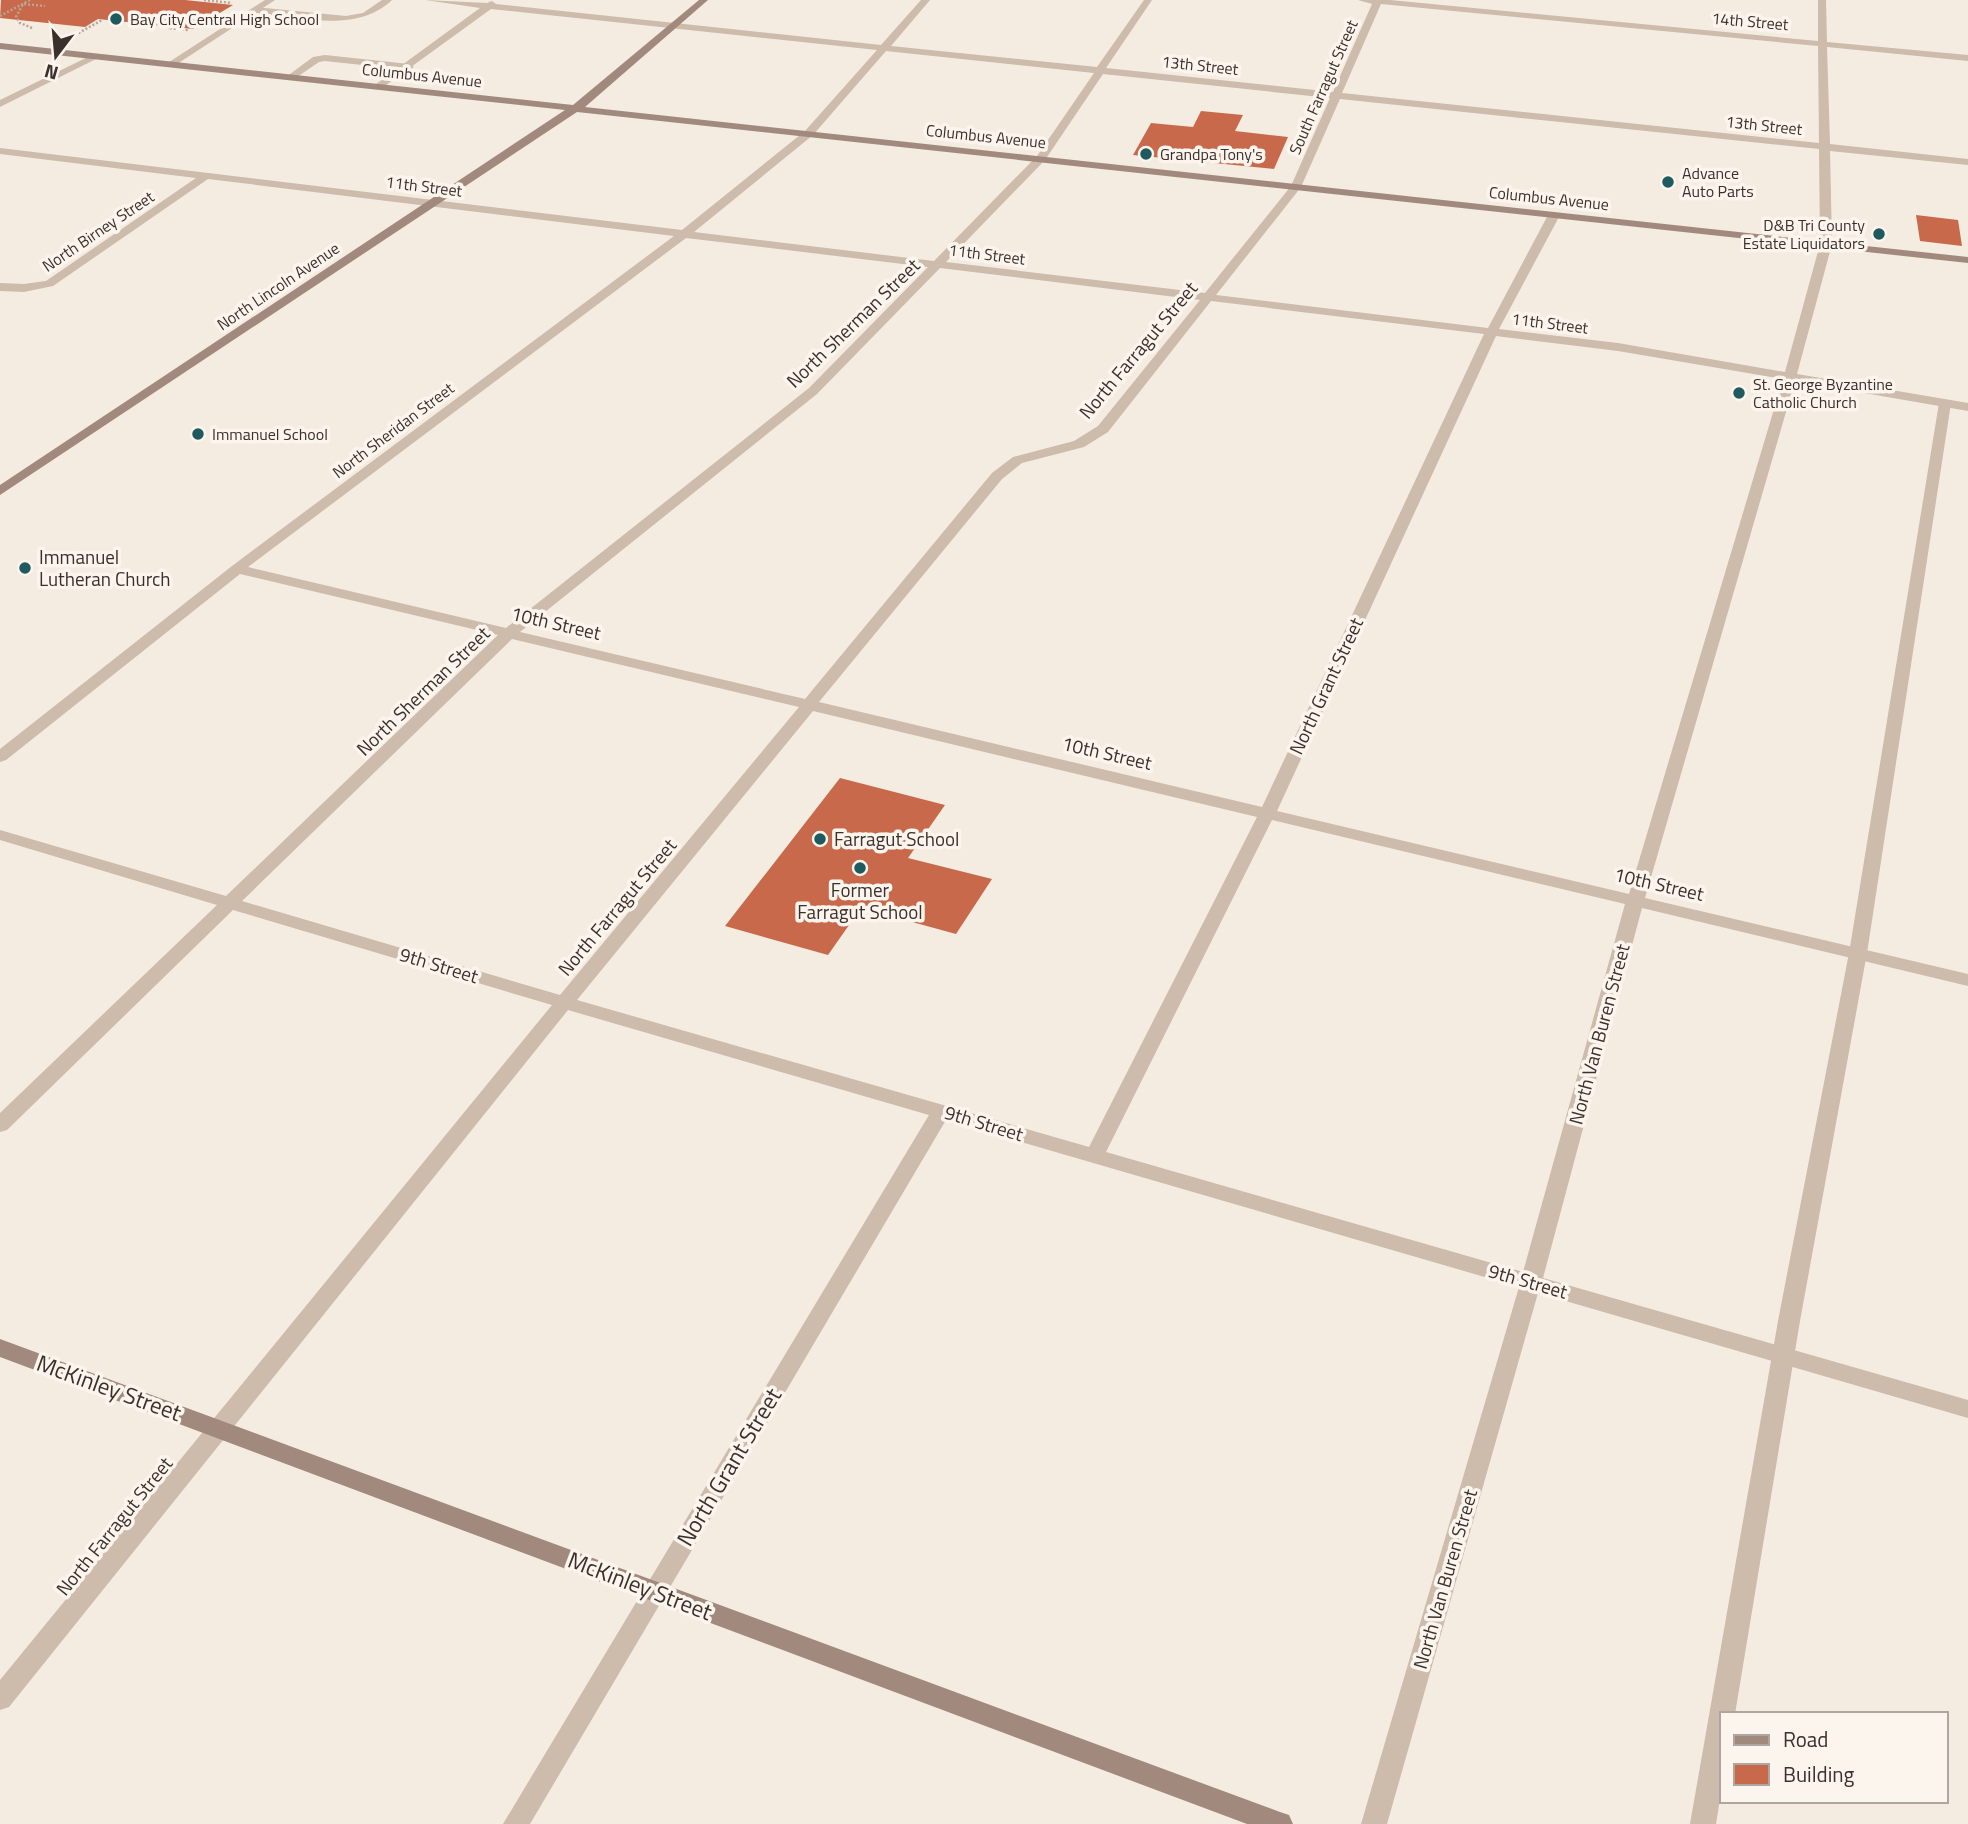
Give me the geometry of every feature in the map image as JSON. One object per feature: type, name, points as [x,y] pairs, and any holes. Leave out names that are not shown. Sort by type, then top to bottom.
[{"type":"street","points":[[171,64],[271,0]]},
{"type":"street","points":[[256,10],[346,19],[366,15],[388,0]]},
{"type":"street","name":"13th Street","points":[[429,0],[494,3],[676,25],[1968,162]]},
{"type":"street","name":"North Lincoln Avenue","points":[[0,491],[589,100],[704,0]]},
{"type":"street","name":"North Sheridan Street","points":[[0,757],[237,569],[684,234],[809,133],[926,0]]},
{"type":"street","name":"North Sherman Street","points":[[0,1125],[509,634],[813,391],[1041,158],[1148,0]]},
{"type":"street","name":"14th Street","points":[[1362,0],[1968,58]]},
{"type":"street","name":"North Van Buren Street","points":[[1374,1824],[1531,1282],[1636,900],[1790,376],[1826,244],[1822,0]]},
{"type":"street","name":"South Farragut Street","points":[[1296,187],[1378,1]]},
{"type":"street","points":[[379,86],[409,67],[494,3]]},
{"type":"street","name":"Columbus Avenue","points":[[0,46],[1968,260]]},
{"type":"street","points":[[0,104],[97,56]]},
{"type":"street","points":[[291,77],[316,59],[326,58],[409,67]]},
{"type":"street","name":"11th Street","points":[[0,151],[1618,347],[1968,407]]},
{"type":"street","name":"North Birney Street","points":[[0,287],[24,288],[49,284],[207,175]]},
{"type":"street","name":"North Farragut Street","points":[[0,1699],[997,476],[1010,463],[1028,454],[1077,446],[1103,429],[1296,187]]},
{"type":"street","name":"North Grant Street","points":[[1094,1156],[1267,813],[1492,331],[1554,215]]},
{"type":"street","points":[[1723,1712],[1783,1357],[1858,953],[1945,403]]},
{"type":"street","name":"10th Street","points":[[237,569],[1968,980]]},
{"type":"street","name":"9th Street","points":[[0,835],[565,1003],[1968,1409]]},
{"type":"street","name":"North Grant Street","points":[[516,1824],[942,1110]]},
{"type":"street","name":"McKinley Street","points":[[0,1348],[1280,1824]]},
{"type":"street","points":[[1703,1824],[1720,1727]]},
{"type":"path","points":[[0,16],[30,0]]},
{"type":"path","points":[[204,0],[236,3]]},
{"type":"path","points":[[23,4],[45,6]]},
{"type":"path","points":[[23,4],[16,18],[20,23],[42,32]]},
{"type":"path","points":[[74,36],[102,20]]},
{"type":"building","name":"Bay City Central High School","points":[[1,0],[185,0],[233,5],[193,29],[98,19],[85,27],[0,18]]},
{"type":"building","points":[[1201,111],[1243,115],[1235,131],[1288,137],[1274,169],[1133,155],[1151,123],[1193,127]]},
{"type":"building","points":[[1916,215],[1958,220],[1962,246],[1920,241]]},
{"type":"building","name":"Former Farragut School","points":[[840,778],[945,805],[908,858],[992,879],[956,934],[861,908],[828,955],[725,926]]},
{"type":"place","name":"Bay City Central High School","points":[[116,19]]},
{"type":"place","name":"Grandpa Tony's","points":[[1146,154]]},
{"type":"place","name":"Advance Auto Parts","points":[[1668,182]]},
{"type":"place","name":"D&B Tri County Estate Liquidators","points":[[1879,234]]},
{"type":"place","name":"St. George Byzantine Catholic Church","points":[[1739,393]]},
{"type":"place","name":"Immanuel School","points":[[198,434]]},
{"type":"place","name":"Immanuel Lutheran Church","points":[[25,568]]},
{"type":"place","name":"Farragut School","points":[[820,839]]},
{"type":"place","name":"Former Farragut School","points":[[860,868]]}]
